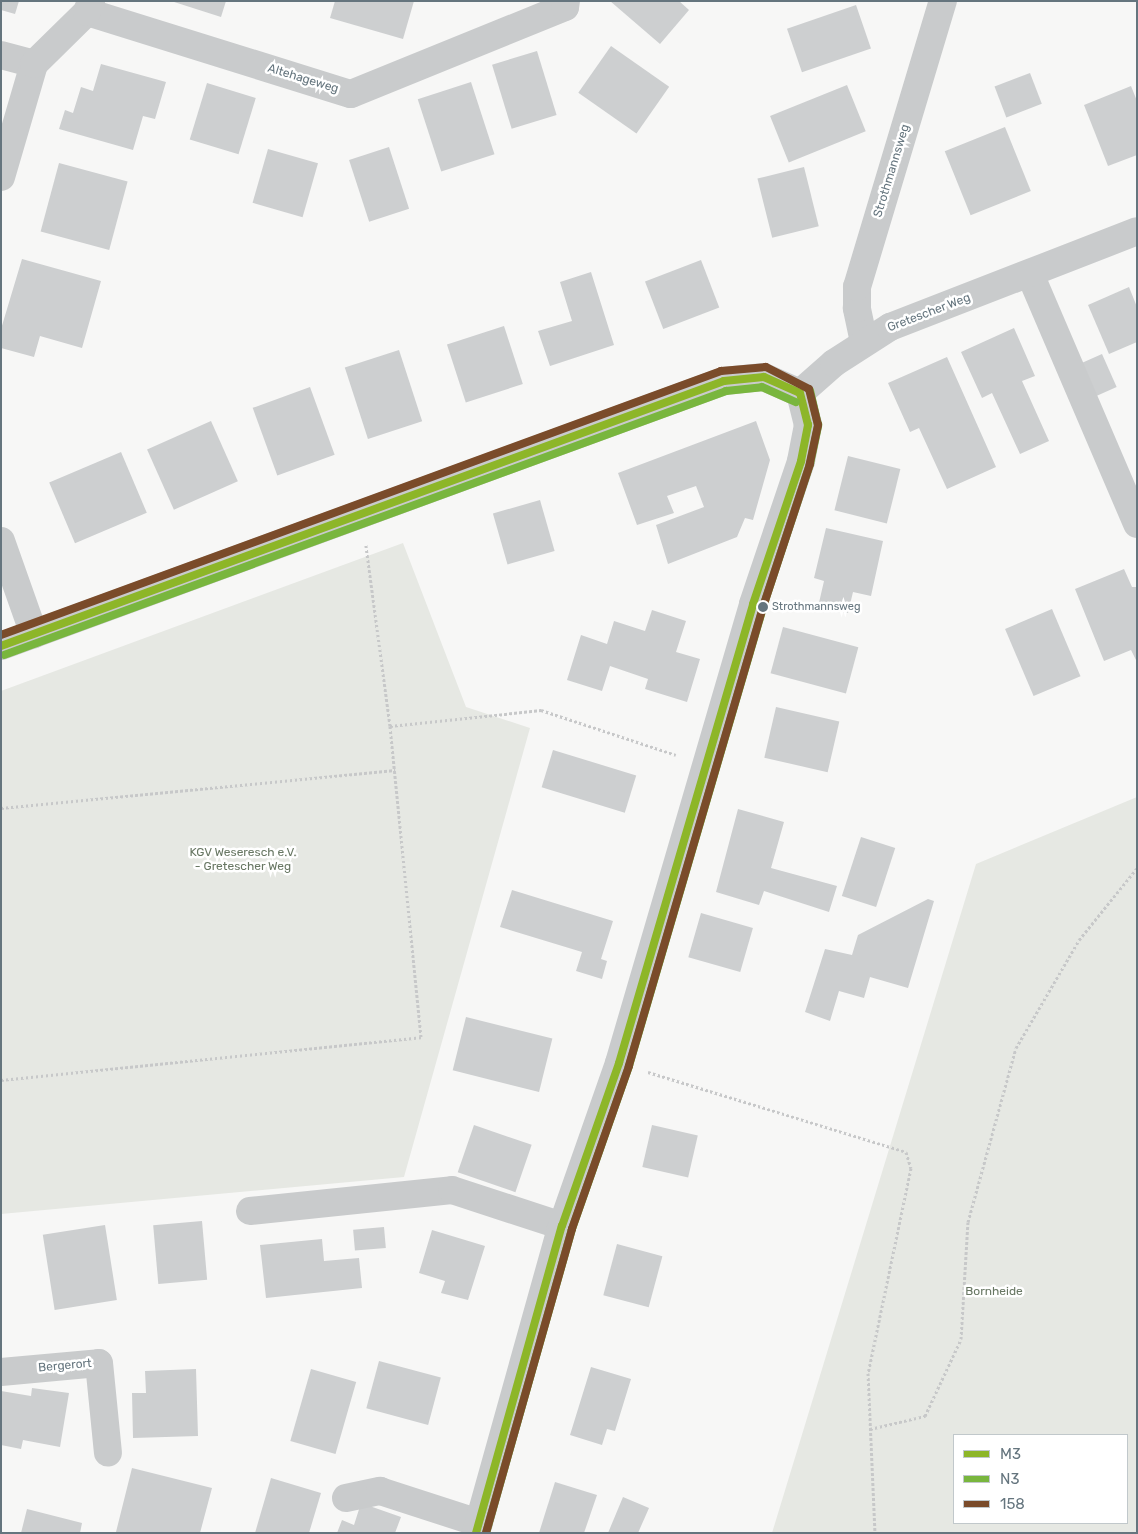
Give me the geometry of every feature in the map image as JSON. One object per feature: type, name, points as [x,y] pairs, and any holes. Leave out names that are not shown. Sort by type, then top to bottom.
[{"type":"street","name":"Altehageweg","points":[[89,7],[351,94],[565,6],[566,1]]},
{"type":"street","name":"Strothmannsweg","points":[[864,342],[857,308],[857,287],[943,1]]},
{"type":"street","points":[[1,177],[34,64],[89,7]]},
{"type":"street","points":[[1,55],[34,64]]},
{"type":"street","name":"Gretescher Weg","points":[[800,393],[864,342],[890,327],[1137,231]]},
{"type":"street","points":[[1030,274],[1137,524]]},
{"type":"street","points":[[1,646],[724,381],[764,377],[800,393],[808,425],[802,461],[753,604],[619,1063],[562,1226],[478,1528],[380,1492],[346,1498]]},
{"type":"street","points":[[1,541],[34,634]]},
{"type":"street","points":[[250,1211],[452,1190],[562,1226]]},
{"type":"street","name":"Bergerort","points":[[1,1372],[99,1363],[108,1453]]},
{"type":"path","points":[[1,1080],[421,1037],[390,726],[368,552],[359,515]]},
{"type":"path","points":[[390,726],[541,710],[705,765]]},
{"type":"path","points":[[1,808],[395,770]]},
{"type":"path","points":[[870,1429],[926,1416],[961,1339],[968,1222],[1016,1048],[1079,940],[1137,868]]},
{"type":"path","points":[[619,1063],[906,1152],[911,1168],[868,1373],[875,1533]]},
{"type":"green space","name":"KGV Weseresch e.V. - Gretescher Weg","points":[[403,543],[466,707],[530,728],[404,1177],[1,1214],[1,691]]},
{"type":"green space","name":"Bornheide","points":[[1137,797],[1137,1533],[772,1533],[976,864]]},
{"type":"building","points":[[1,1],[19,1],[15,14],[1,10]]},
{"type":"building","points":[[171,1],[226,1],[221,17]]},
{"type":"building","points":[[335,1],[414,1],[403,39],[330,18]]},
{"type":"building","points":[[610,1],[679,1],[689,10],[660,44]]},
{"type":"building","points":[[856,5],[871,48],[802,72],[787,29]]},
{"type":"building","points":[[611,46],[669,87],[636,133],[578,93]]},
{"type":"building","points":[[537,51],[557,115],[512,129],[492,65]]},
{"type":"building","points":[[101,64],[166,82],[155,119],[143,116],[133,150],[59,129],[65,110],[73,113],[81,87],[93,91]]},
{"type":"building","points":[[1030,73],[1042,104],[1006,117],[995,87]]},
{"type":"building","points":[[471,82],[494,154],[441,172],[418,99]]},
{"type":"building","points":[[207,83],[256,98],[239,154],[190,139]]},
{"type":"building","points":[[847,85],[866,131],[789,162],[770,116]]},
{"type":"building","points":[[1131,86],[1137,101],[1137,155],[1108,166],[1084,105]]},
{"type":"building","points":[[1005,127],[1031,191],[971,215],[945,151]]},
{"type":"building","points":[[389,147],[409,209],[369,222],[349,160]]},
{"type":"building","points":[[268,149],[318,163],[303,217],[253,203]]},
{"type":"building","points":[[59,163],[128,181],[109,250],[41,232]]},
{"type":"building","points":[[804,167],[819,226],[772,238],[757,179]]},
{"type":"building","points":[[22,259],[101,281],[82,348],[40,336],[34,357],[1,348],[1,329]]},
{"type":"building","points":[[701,260],[719,308],[663,329],[645,282]]},
{"type":"building","points":[[591,272],[614,345],[550,366],[538,331],[572,321],[560,282]]},
{"type":"building","points":[[1129,287],[1137,307],[1137,342],[1109,354],[1088,305]]},
{"type":"building","points":[[504,326],[523,384],[466,403],[447,345]]},
{"type":"building","points":[[1014,328],[1035,376],[1022,381],[1049,441],[1020,454],[992,393],[982,398],[961,352]]},
{"type":"building","points":[[399,350],[422,421],[368,439],[345,368]]},
{"type":"building","points":[[1102,354],[1117,387],[1095,397],[1080,364]]},
{"type":"building","points":[[947,357],[996,467],[947,489],[919,428],[910,432],[888,383]]},
{"type":"building","points":[[310,387],[335,455],[277,476],[253,408]]},
{"type":"building","points":[[211,421],[238,481],[174,510],[147,449]]},
{"type":"building","points":[[756,421],[770,460],[753,520],[745,518],[737,537],[668,564],[656,525],[704,507],[696,486],[667,496],[674,513],[637,525],[618,473]]},
{"type":"building","points":[[121,452],[147,513],[75,543],[49,482]]},
{"type":"building","points":[[848,456],[900,469],[887,523],[834,510]]},
{"type":"building","points":[[540,500],[555,551],[508,564],[493,514]]},
{"type":"building","points":[[826,528],[883,541],[871,596],[853,592],[848,613],[818,607],[824,581],[814,578]]},
{"type":"building","points":[[1124,569],[1132,587],[1137,587],[1137,662],[1131,650],[1104,661],[1075,589]]},
{"type":"building","points":[[1052,609],[1081,676],[1034,696],[1005,629]]},
{"type":"building","points":[[652,610],[686,621],[676,652],[700,659],[687,702],[645,689],[648,679],[610,666],[602,691],[567,680],[581,635],[607,644],[614,621],[645,631]]},
{"type":"building","points":[[783,627],[858,647],[846,694],[771,673]]},
{"type":"building","points":[[776,707],[839,722],[828,772],[764,758]]},
{"type":"building","points":[[553,750],[636,775],[625,813],[542,787]]},
{"type":"building","points":[[738,809],[784,822],[771,868],[837,886],[829,912],[764,891],[759,905],[716,892]]},
{"type":"building","points":[[861,837],[895,848],[876,907],[842,896]]},
{"type":"building","points":[[512,890],[613,921],[601,959],[607,961],[602,979],[576,971],[582,952],[500,927]]},
{"type":"building","points":[[928,899],[934,901],[908,988],[870,977],[864,998],[839,991],[830,1021],[805,1012],[825,949],[852,955],[858,935]]},
{"type":"building","points":[[701,913],[753,928],[740,972],[688,957]]},
{"type":"building","points":[[466,1017],[552,1039],[539,1092],[453,1070]]},
{"type":"building","points":[[474,1125],[532,1145],[515,1192],[458,1172]]},
{"type":"building","points":[[652,1125],[698,1136],[688,1177],[642,1167]]},
{"type":"building","points":[[202,1221],[207,1280],[158,1284],[153,1225]]},
{"type":"building","points":[[105,1225],[117,1300],[55,1310],[43,1235]]},
{"type":"building","points":[[384,1227],[386,1248],[355,1251],[353,1230]]},
{"type":"building","points":[[432,1230],[485,1246],[468,1300],[441,1293],[445,1281],[419,1273]]},
{"type":"building","points":[[322,1239],[324,1261],[359,1258],[362,1288],[266,1298],[260,1245]]},
{"type":"building","points":[[617,1244],[662,1256],[649,1307],[603,1295]]},
{"type":"building","points":[[379,1361],[441,1378],[428,1425],[366,1408]]},
{"type":"building","points":[[591,1367],[631,1379],[615,1431],[607,1429],[602,1445],[570,1435]]},
{"type":"building","points":[[196,1369],[198,1436],[133,1438],[132,1393],[146,1393],[145,1371]]},
{"type":"building","points":[[311,1369],[356,1382],[336,1454],[290,1441]]},
{"type":"building","points":[[32,1388],[69,1393],[60,1447],[23,1440],[21,1449],[1,1445],[1,1391],[31,1396]]},
{"type":"building","points":[[132,1468],[212,1488],[200,1533],[116,1532]]},
{"type":"building","points":[[271,1478],[321,1493],[309,1533],[255,1533]]},
{"type":"building","points":[[555,1482],[597,1495],[584,1533],[539,1533]]},
{"type":"building","points":[[623,1497],[649,1508],[638,1533],[608,1533]]},
{"type":"building","points":[[361,1503],[401,1517],[395,1533],[337,1533],[342,1520],[354,1525]]},
{"type":"building","points":[[27,1509],[82,1523],[80,1533],[21,1533]]},
{"type":"transit line","name":"158","points":[[1,635],[721,371],[766,367],[809,389],[818,425],[810,464],[763,607],[629,1066],[572,1229],[486,1533]]},
{"type":"transit line","name":"M3","points":[[1,646],[724,381],[764,377],[800,393]]},
{"type":"transit line","name":"N3","points":[[4,655],[726,391],[762,387],[796,402]]},
{"type":"transit line","name":"N3","points":[[486,1533],[572,1229],[629,1066],[763,607],[810,464],[818,425],[810,391]]},
{"type":"transit line","name":"M3","points":[[476,1533],[562,1226],[619,1063],[753,604],[801,461],[808,425],[800,393]]},
{"type":"place","name":"Strothmannsweg","points":[[763,607]]}]
